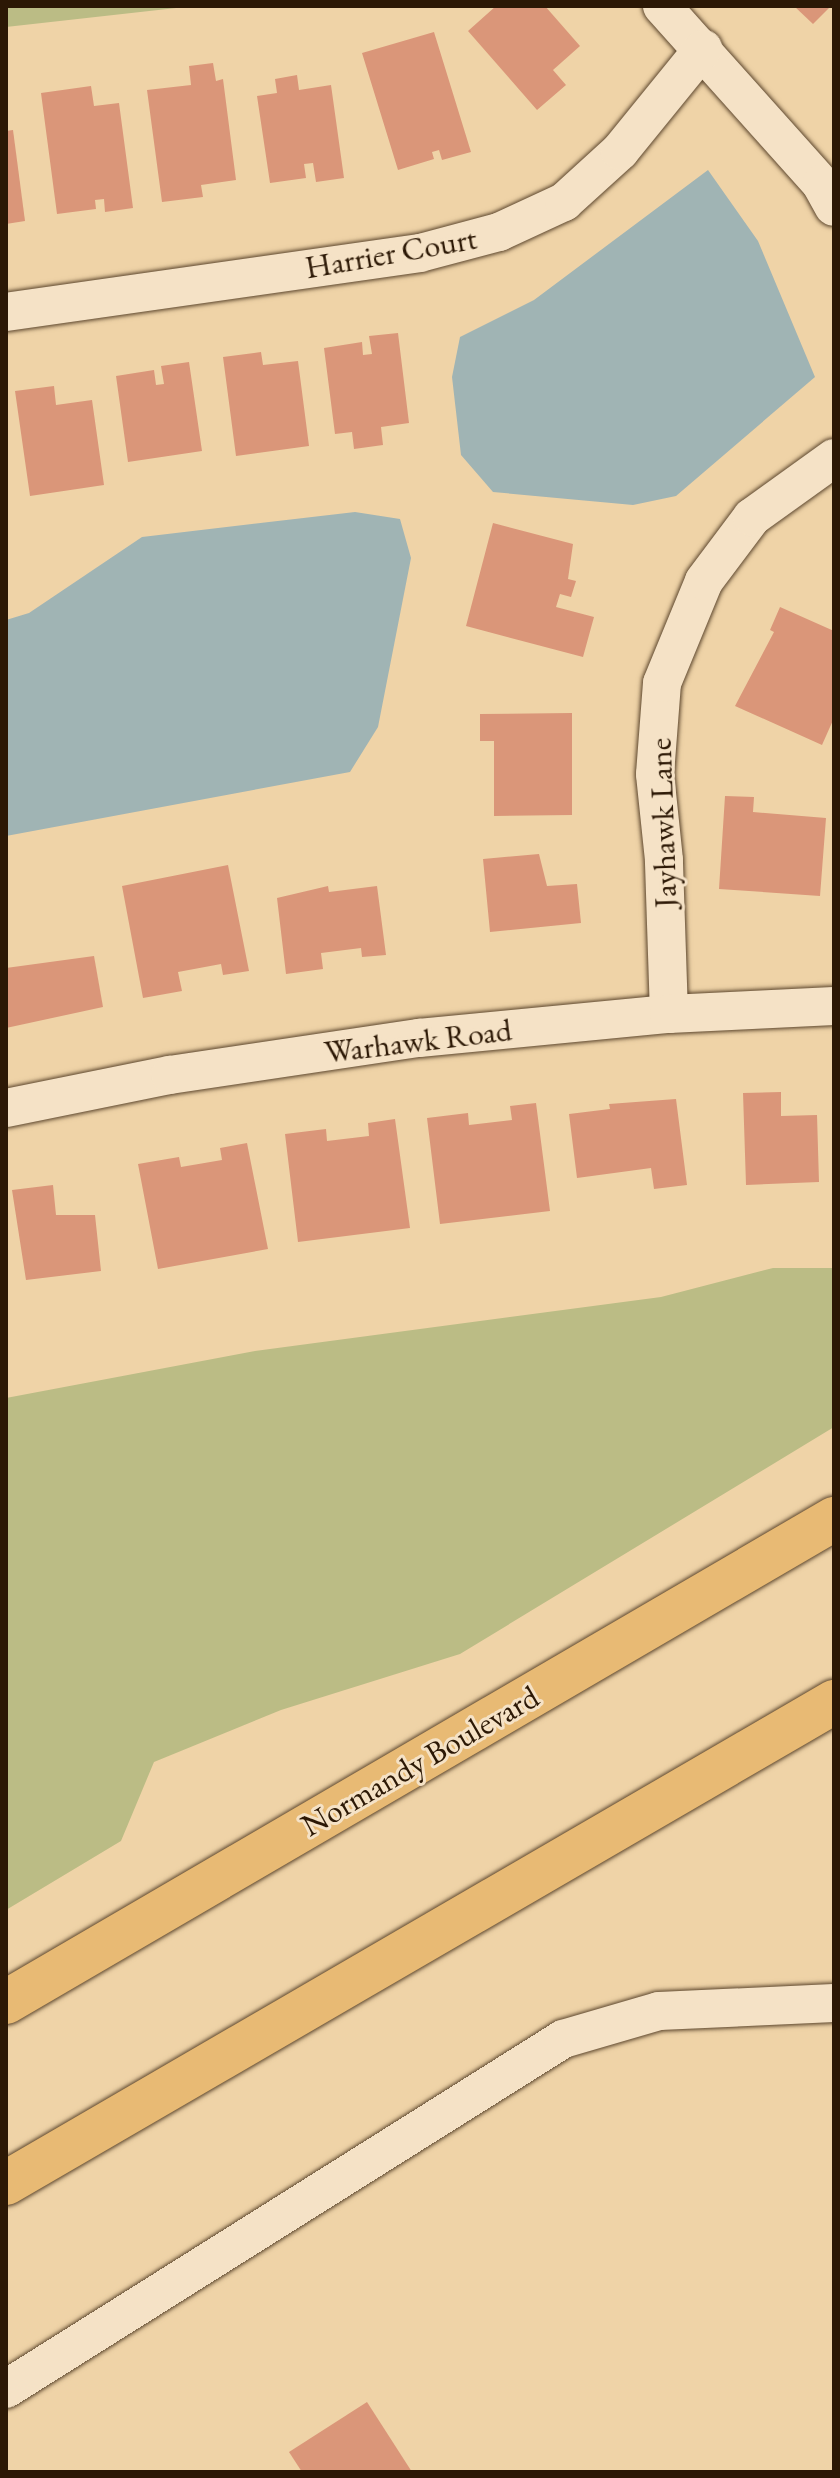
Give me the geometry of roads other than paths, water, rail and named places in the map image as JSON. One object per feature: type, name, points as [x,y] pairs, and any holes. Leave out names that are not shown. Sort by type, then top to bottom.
[{"type":"main road","name":"Normandy Boulevard","points":[[6,2002],[834,1519]]},
{"type":"main road","points":[[6,2183],[834,1702]]},
{"type":"main road","points":[[756,1747],[834,1719]]},
{"type":"street","points":[[662,6],[821,184],[834,207]]},
{"type":"street","name":"Harrier Court","points":[[6,312],[420,253],[499,232],[564,202],[620,151],[703,49]]},
{"type":"street","name":"Jayhawk Lane","points":[[669,1014],[664,860],[655,774],[662,683],[704,581],[752,517],[834,458]]},
{"type":"street","name":"Warhawk Road","points":[[6,1108],[170,1075],[419,1038],[669,1014],[834,1006]]},
{"type":"street","points":[[6,2389],[563,2039],[659,2011],[834,2003]]}]
